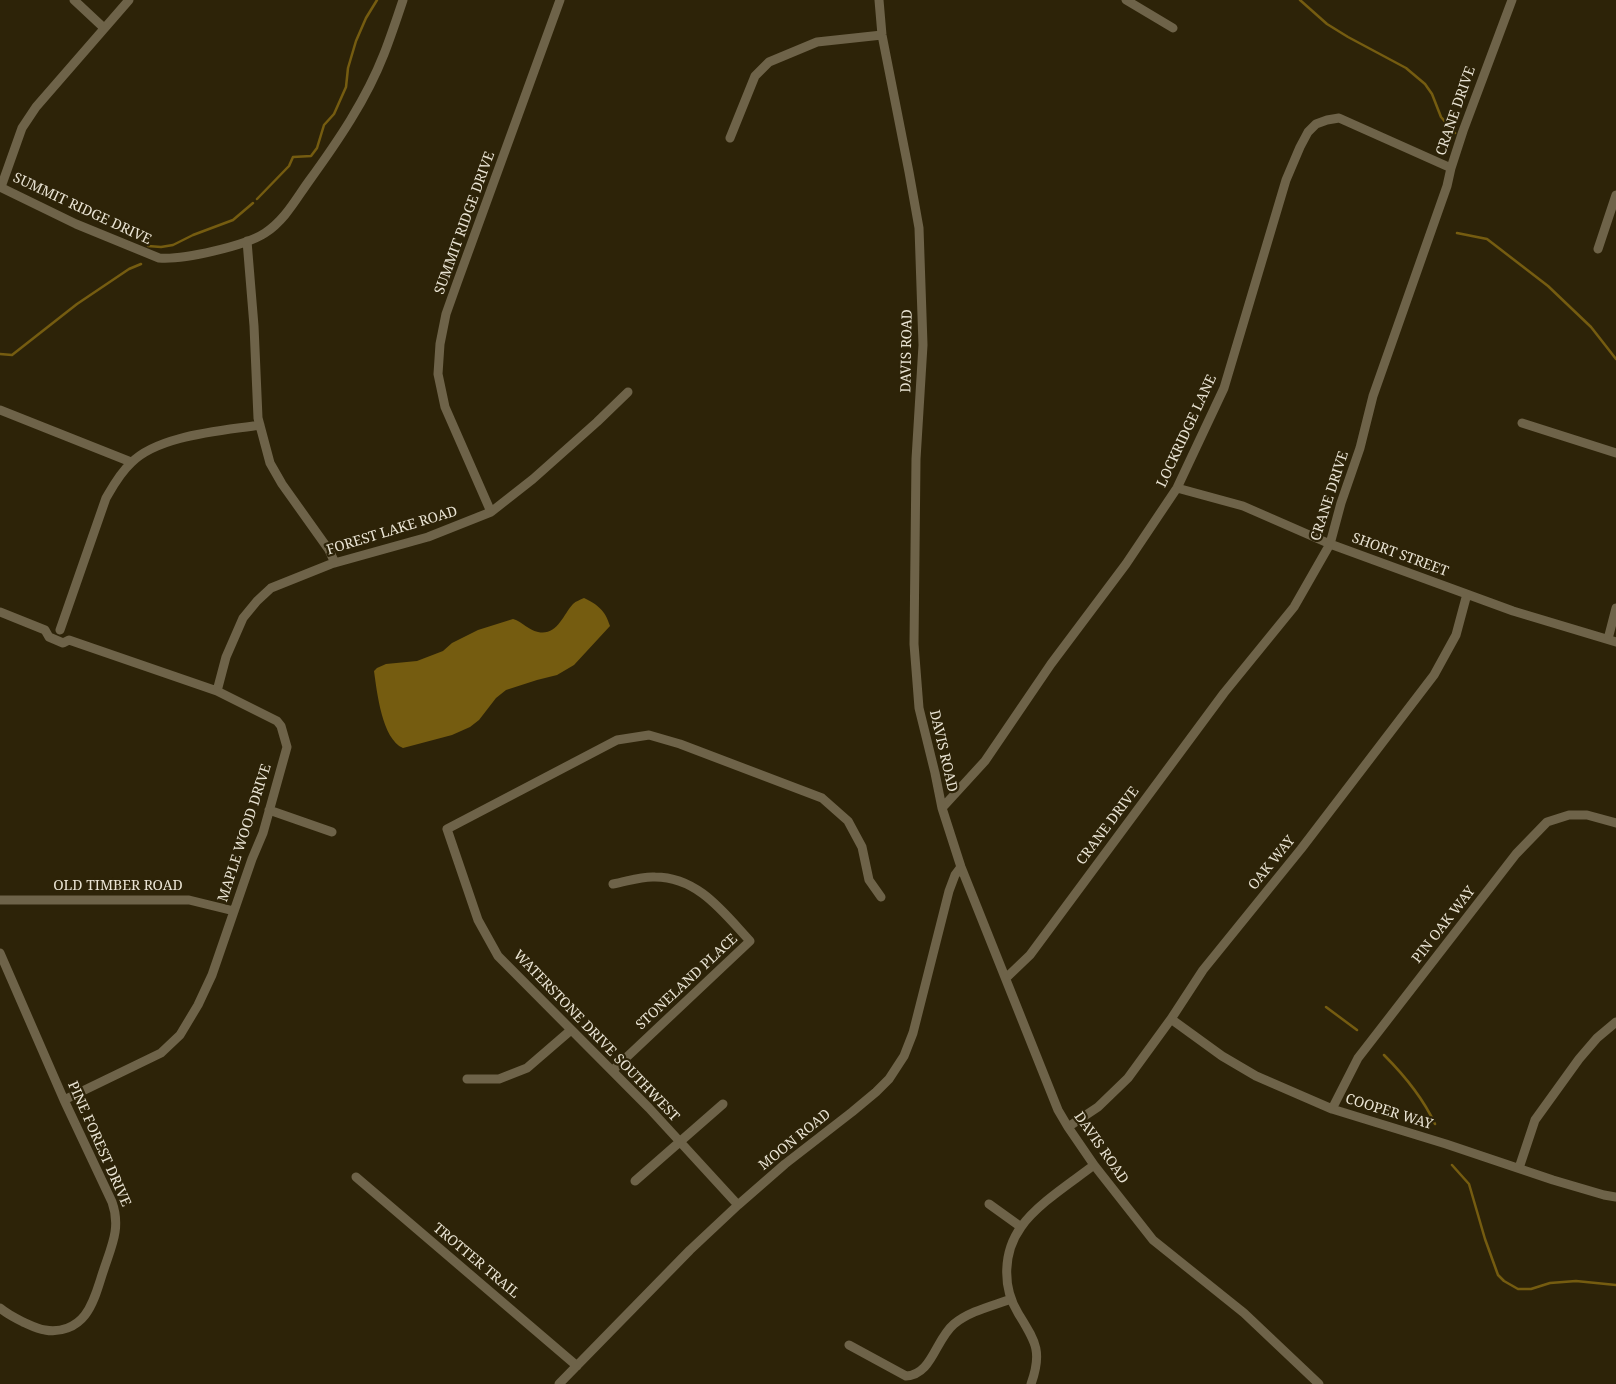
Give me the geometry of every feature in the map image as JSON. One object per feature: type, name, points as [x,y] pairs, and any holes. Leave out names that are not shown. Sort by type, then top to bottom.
[{"type":"street","points":[[74,0],[104,28]]},
{"type":"street","points":[[1,187],[22,128],[47,94],[129,0]]},
{"type":"street","name":"SUMMIT RIDGE DRIVE","points":[[1,187],[84,228],[159,258],[183,258],[247,241],[266,233],[286,214],[344,131],[384,55],[403,0]]},
{"type":"street","name":"SUMMIT RIDGE DRIVE","points":[[491,512],[445,407],[438,374],[440,344],[446,314],[454,291],[560,0]]},
{"type":"street","name":"DAVIS ROAD","points":[[879,0],[882,35],[919,228],[923,345],[916,459],[914,644],[919,708],[936,773],[942,808],[961,867],[1058,1110],[1068,1127],[1094,1165],[1153,1240],[1244,1314],[1319,1384]]},
{"type":"street","points":[[1126,0],[1173,28]]},
{"type":"street","name":"CRANE DRIVE","points":[[1006,978],[1030,955],[1224,693],[1294,607],[1330,544],[1341,503],[1360,448],[1373,396],[1447,186],[1451,168],[1473,104],[1512,0]]},
{"type":"street","points":[[730,138],[755,76],[770,62],[817,42],[882,35]]},
{"type":"street","name":"LOCKRIDGE LANE","points":[[942,808],[985,761],[1052,664],[1126,564],[1177,488],[1224,388],[1286,180],[1308,132],[1316,124],[1339,118],[1451,168]]},
{"type":"street","points":[[1598,249],[1616,195]]},
{"type":"street","points":[[247,241],[260,425],[270,463],[287,491],[329,550],[335,563]]},
{"type":"street","name":"FOREST LAKE ROAD","points":[[218,691],[226,657],[243,618],[271,588],[335,563],[428,537],[491,512],[597,422],[628,392]]},
{"type":"street","points":[[0,410],[131,462]]},
{"type":"street","points":[[1522,423],[1616,453]]},
{"type":"street","points":[[60,630],[106,498],[118,478],[131,462],[148,450],[162,444],[203,434],[260,425]]},
{"type":"street","name":"SHORT STREET","points":[[1177,488],[1243,506],[1330,544],[1467,594],[1612,640]]},
{"type":"street","name":"OAK WAY","points":[[1068,1127],[1098,1107],[1128,1078],[1171,1019],[1203,970],[1301,849],[1434,675],[1456,635],[1467,594]]},
{"type":"street","points":[[1612,640],[1616,608]]},
{"type":"street","name":"MAPLE WOOD DRIVE","points":[[0,612],[45,630],[49,637],[57,640],[63,642],[70,640],[218,691],[277,721],[281,726],[287,747],[263,833],[212,975],[198,1005],[180,1035],[161,1053],[64,1100]]},
{"type":"street","name":"MAPLE WOOD DRIVE","points":[[45,630],[53,627],[67,633],[70,640]]},
{"type":"street","name":"WATERSTONE DRIVE SOUTHWEST","points":[[738,1204],[612,1071],[498,956],[478,920],[447,829],[617,740],[649,735],[680,744],[822,798],[848,821],[862,847],[869,880],[881,897]]},
{"type":"street","points":[[269,810],[332,832]]},
{"type":"street","name":"PIN OAK WAY","points":[[1332,1109],[1358,1058],[1516,854],[1548,822],[1569,815],[1587,815],[1616,824]]},
{"type":"street","name":"MOON ROAD","points":[[559,1384],[690,1250],[738,1204],[876,1092],[899,1066],[913,1033],[949,891],[955,875],[961,867]]},
{"type":"street","name":"STONELAND PLACE","points":[[612,1071],[750,940],[709,897],[684,882],[654,876],[613,884]]},
{"type":"street","name":"OLD TIMBER ROAD","points":[[0,900],[189,900],[234,911]]},
{"type":"street","name":"PINE FOREST DRIVE","points":[[0,953],[64,1100],[112,1202],[116,1212],[117,1224],[93,1300],[87,1313],[79,1322],[70,1328],[52,1331],[43,1330],[17,1319],[0,1308]]},
{"type":"street","name":"COOPER WAY","points":[[1171,1019],[1222,1056],[1256,1076],[1332,1109],[1584,1189],[1616,1197]]},
{"type":"street","points":[[1519,1168],[1535,1120],[1579,1059],[1597,1038],[1616,1022]]},
{"type":"street","points":[[467,1079],[499,1078],[527,1068],[572,1030]]},
{"type":"street","points":[[635,1181],[723,1104]]},
{"type":"street","points":[[1031,1384],[1036,1366],[1036,1346],[1032,1335],[1011,1299],[1006,1272],[1008,1254],[1021,1227],[1038,1208],[1094,1165]]},
{"type":"street","name":"TROTTER TRAIL","points":[[356,1177],[577,1366]]},
{"type":"street","points":[[989,1204],[1021,1227]]},
{"type":"street","points":[[849,1345],[906,1376],[914,1376],[924,1368],[946,1332],[954,1324],[968,1315],[1011,1299]]},
{"type":"shaded area","points":[[584,598],[600,609],[606,616],[610,626],[574,665],[557,675],[506,690],[496,698],[479,720],[470,727],[452,735],[403,748],[390,735],[385,725],[379,702],[374,671],[377,668],[386,664],[417,661],[443,651],[452,643],[478,630],[513,619],[534,631],[550,631],[559,624],[573,604]]},
{"type":"waterway","points":[[257,199],[289,166],[293,157],[311,156],[317,148],[324,125],[334,114],[346,87],[348,68],[356,41],[366,18],[377,0]]},
{"type":"waterway","points":[[1300,0],[1327,24],[1406,68],[1425,84],[1432,94],[1441,117],[1455,133]]},
{"type":"waterway","points":[[148,246],[161,247],[173,245],[193,235],[233,220],[253,203]]},
{"type":"waterway","points":[[1457,233],[1487,239],[1548,286],[1591,327],[1616,359]]},
{"type":"waterway","points":[[0,354],[12,355],[77,304],[129,269],[141,264]]},
{"type":"waterway","points":[[1326,1007],[1357,1030]]},
{"type":"waterway","points":[[1384,1055],[1412,1087],[1425,1105],[1435,1124]]},
{"type":"waterway","points":[[1452,1165],[1469,1184],[1485,1239],[1498,1275],[1504,1281],[1518,1289],[1531,1289],[1550,1283],[1576,1281],[1616,1285]]}]
